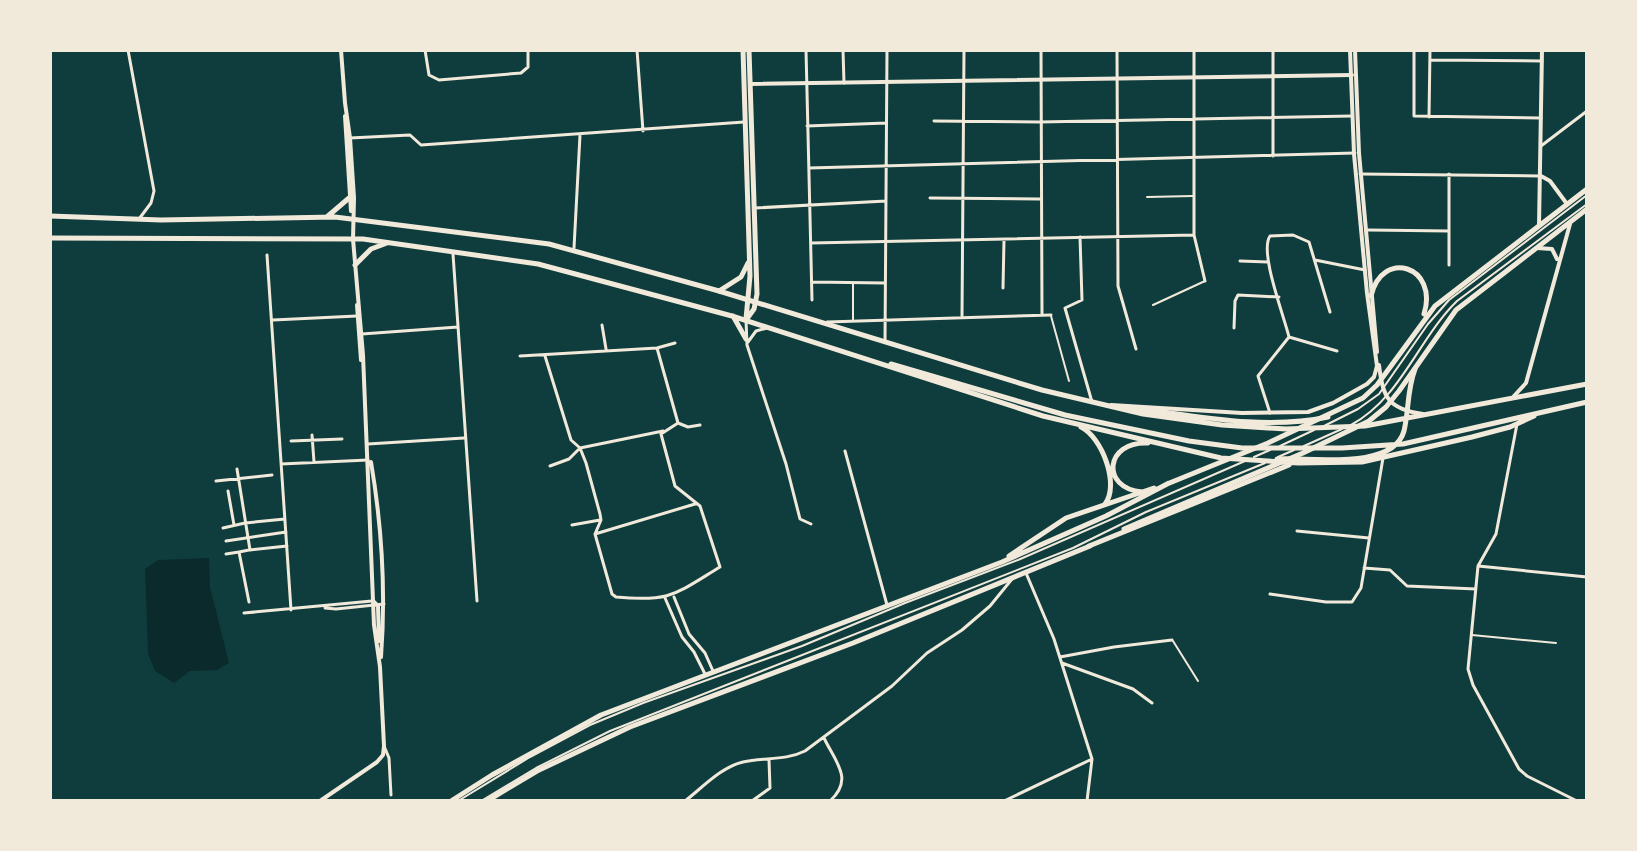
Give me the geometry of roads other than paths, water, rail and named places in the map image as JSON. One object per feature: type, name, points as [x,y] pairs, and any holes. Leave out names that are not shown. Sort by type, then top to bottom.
[{"type":"main road","points":[[320,801],[377,762],[383,755],[384,746],[362,334],[349,198],[341,50]]},
{"type":"main road","points":[[743,50],[749,259],[746,320]]},
{"type":"main road","points":[[746,320],[756,303],[749,50]]},
{"type":"main road","points":[[1353,50],[1352,116],[1357,153]]},
{"type":"main road","points":[[1539,225],[1542,50]]},
{"type":"main road","points":[[750,84],[1352,75]]},
{"type":"main road","points":[[1102,405],[1270,414],[1315,411],[1369,382],[1376,369],[1365,270],[1352,75]]},
{"type":"main road","points":[[345,103],[354,198],[352,219]]},
{"type":"main road","points":[[1359,174],[1368,230],[1371,296],[1385,394]]},
{"type":"main road","points":[[1541,176],[1550,181],[1567,204]]},
{"type":"main road","points":[[1422,320],[1453,290],[1587,192]]},
{"type":"main road","points":[[327,217],[349,198]]},
{"type":"main road","points":[[1248,461],[1365,458],[1379,456],[1395,446],[1403,432],[1407,396],[1418,357],[1456,310],[1587,207]]},
{"type":"main road","points":[[50,216],[139,219],[327,217],[574,248],[1042,390],[1164,418],[1256,428],[1365,426],[1587,384]]},
{"type":"main road","points":[[1512,398],[1526,383],[1571,221]]},
{"type":"main road","points":[[50,238],[353,239],[560,269],[746,320],[1065,415],[1189,441],[1242,448],[1342,448],[1403,444],[1587,402]]},
{"type":"main road","points":[[355,265],[371,249],[390,243]]},
{"type":"main road","points":[[1535,248],[1545,246],[1552,249],[1557,263]]},
{"type":"main road","points":[[719,291],[741,277],[749,259]]},
{"type":"main road","points":[[1002,562],[1059,521],[1169,483],[1328,417],[1370,392],[1408,347],[1422,320],[1428,290],[1415,271],[1398,268],[1382,273],[1375,282],[1371,296]]},
{"type":"main road","points":[[358,293],[357,316],[364,374]]},
{"type":"main road","points":[[732,316],[746,342]]},
{"type":"main road","points":[[866,358],[920,378],[1073,424],[1211,456],[1248,461],[1362,462],[1518,424],[1534,416]]},
{"type":"main road","points":[[1089,546],[1148,515],[1358,428],[1386,407],[1415,369]]},
{"type":"main road","points":[[1526,383],[1528,390],[1534,393]]},
{"type":"main road","points":[[1358,390],[1374,386],[1399,409],[1425,415]]},
{"type":"main road","points":[[1102,405],[1291,422],[1328,417]]},
{"type":"main road","points":[[1073,424],[1090,432],[1099,444],[1112,487],[1105,504]]},
{"type":"main road","points":[[1142,492],[1131,491],[1120,484],[1114,472],[1114,461],[1122,448],[1134,443],[1161,444]]},
{"type":"main road","points":[[368,444],[383,565],[380,667]]},
{"type":"main road","points":[[484,801],[551,764],[630,727],[808,660],[1298,463]]},
{"type":"main road","points":[[451,801],[585,723],[705,674],[1002,562],[1106,516],[1169,483]]},
{"type":"main road","points":[[372,565],[378,568],[383,565]]},
{"type":"street","points":[[128,50],[154,191],[148,209],[139,219]]},
{"type":"street","points":[[425,50],[432,79],[518,74],[526,70],[528,50]]},
{"type":"street","points":[[637,50],[643,131]]},
{"type":"street","points":[[806,50],[812,300]]},
{"type":"street","points":[[843,50],[844,83]]},
{"type":"street","points":[[885,342],[887,50]]},
{"type":"street","points":[[962,316],[964,50]]},
{"type":"street","points":[[1041,50],[1042,314]]},
{"type":"street","points":[[1117,50],[1118,286],[1136,349]]},
{"type":"street","points":[[1194,50],[1194,235],[1205,281]]},
{"type":"street","points":[[1273,50],[1273,156]]},
{"type":"street","points":[[1414,50],[1414,116],[1541,118]]},
{"type":"street","points":[[1429,117],[1430,50]]},
{"type":"street","points":[[1430,60],[1542,61]]},
{"type":"street","points":[[1541,146],[1587,111]]},
{"type":"street","points":[[934,121],[1352,116]]},
{"type":"street","points":[[350,138],[410,135],[421,145],[745,122]]},
{"type":"street","points":[[807,126],[886,123]]},
{"type":"street","points":[[574,248],[580,135]]},
{"type":"street","points":[[809,168],[1357,153]]},
{"type":"street","points":[[1359,174],[1541,176]]},
{"type":"street","points":[[1449,174],[1449,265]]},
{"type":"street","points":[[930,198],[1040,199]]},
{"type":"street","points":[[755,208],[886,201]]},
{"type":"street","points":[[1368,230],[1449,231]]},
{"type":"street","points":[[811,243],[1194,235]]},
{"type":"street","points":[[1289,337],[1265,248],[1270,236],[1293,235],[1307,240],[1330,312]]},
{"type":"street","points":[[1080,237],[1081,302],[1065,308],[1092,402]]},
{"type":"street","points":[[1003,288],[1004,238]]},
{"type":"street","points":[[453,252],[477,601]]},
{"type":"street","points":[[267,255],[291,610]]},
{"type":"street","points":[[1315,260],[1365,270]]},
{"type":"street","points":[[1240,261],[1268,262]]},
{"type":"street","points":[[812,282],[886,283]]},
{"type":"street","points":[[1234,328],[1238,295],[1279,297]]},
{"type":"street","points":[[822,323],[1051,315]]},
{"type":"street","points":[[272,320],[357,316]]},
{"type":"street","points":[[746,320],[746,342],[786,464],[800,519],[811,524]]},
{"type":"street","points":[[602,325],[606,350]]},
{"type":"street","points":[[362,334],[458,327]]},
{"type":"street","points":[[746,342],[756,331],[769,327]]},
{"type":"street","points":[[1289,337],[1337,351]]},
{"type":"street","points":[[1270,414],[1258,376],[1289,337]]},
{"type":"street","points":[[520,356],[657,348],[675,343]]},
{"type":"street","points":[[657,348],[678,423]]},
{"type":"street","points":[[545,356],[571,440],[580,448],[601,520],[595,534],[612,594],[616,597],[648,600],[674,596],[720,567],[701,510],[675,486],[661,437],[664,431]]},
{"type":"street","points":[[678,423],[688,427],[700,425]]},
{"type":"street","points":[[550,466],[569,459],[580,448],[664,431],[678,423]]},
{"type":"street","points":[[1518,424],[1496,534],[1478,566],[1470,678],[1512,759],[1527,776],[1577,801]]},
{"type":"street","points":[[312,438],[314,462]]},
{"type":"street","points":[[368,444],[465,438]]},
{"type":"street","points":[[291,441],[342,439]]},
{"type":"street","points":[[845,451],[887,605]]},
{"type":"street","points":[[1270,594],[1326,602],[1352,602],[1361,588],[1383,458]]},
{"type":"street","points":[[281,464],[368,460]]},
{"type":"street","points":[[237,469],[250,550]]},
{"type":"street","points":[[216,481],[272,475]]},
{"type":"street","points":[[228,491],[234,525]]},
{"type":"street","points":[[595,534],[697,504]]},
{"type":"street","points":[[223,528],[285,519]]},
{"type":"street","points":[[572,525],[601,520]]},
{"type":"street","points":[[1297,531],[1369,538]]},
{"type":"street","points":[[226,541],[286,532]]},
{"type":"street","points":[[226,554],[287,546]]},
{"type":"street","points":[[239,552],[249,602]]},
{"type":"street","points":[[1478,566],[1587,577]]},
{"type":"street","points":[[1364,568],[1390,570],[1407,586],[1476,589]]},
{"type":"street","points":[[1026,573],[1061,660],[1092,759],[1087,801]]},
{"type":"street","points":[[685,801],[732,766],[793,757],[824,738],[863,705],[892,686],[927,653],[962,630],[990,606],[1013,578]]},
{"type":"street","points":[[674,596],[683,622],[703,650],[713,671]]},
{"type":"street","points":[[665,598],[705,674]]},
{"type":"street","points":[[244,613],[384,604]]},
{"type":"street","points":[[676,624],[683,622]]},
{"type":"street","points":[[1061,660],[1114,647],[1172,640]]},
{"type":"street","points":[[1061,660],[1133,689],[1152,703]]},
{"type":"street","points":[[824,738],[843,786],[830,801]]},
{"type":"street","points":[[384,746],[389,758],[391,795]]},
{"type":"street","points":[[1004,801],[1092,759]]},
{"type":"street","points":[[752,801],[770,788],[769,760]]},
{"type":"lane","points":[[458,801],[590,725],[802,646],[1018,560],[1358,409],[1379,394],[1408,347],[1449,300],[1587,192]]},
{"type":"lane","points":[[1147,197],[1194,196]]},
{"type":"lane","points":[[484,801],[536,768],[620,727],[1073,548],[1355,423],[1369,414],[1392,390],[1418,357],[1443,314],[1587,207]]},
{"type":"lane","points":[[1153,305],[1205,281]]},
{"type":"lane","points":[[852,282],[853,321]]},
{"type":"lane","points":[[1051,315],[1069,381]]},
{"type":"lane","points":[[1471,634],[1556,643]]},
{"type":"lane","points":[[1172,640],[1198,681]]},
{"type":"water","points":[[209,558],[210,587],[229,663],[217,670],[190,671],[174,683],[155,671],[148,654],[145,569],[158,560]]}]
